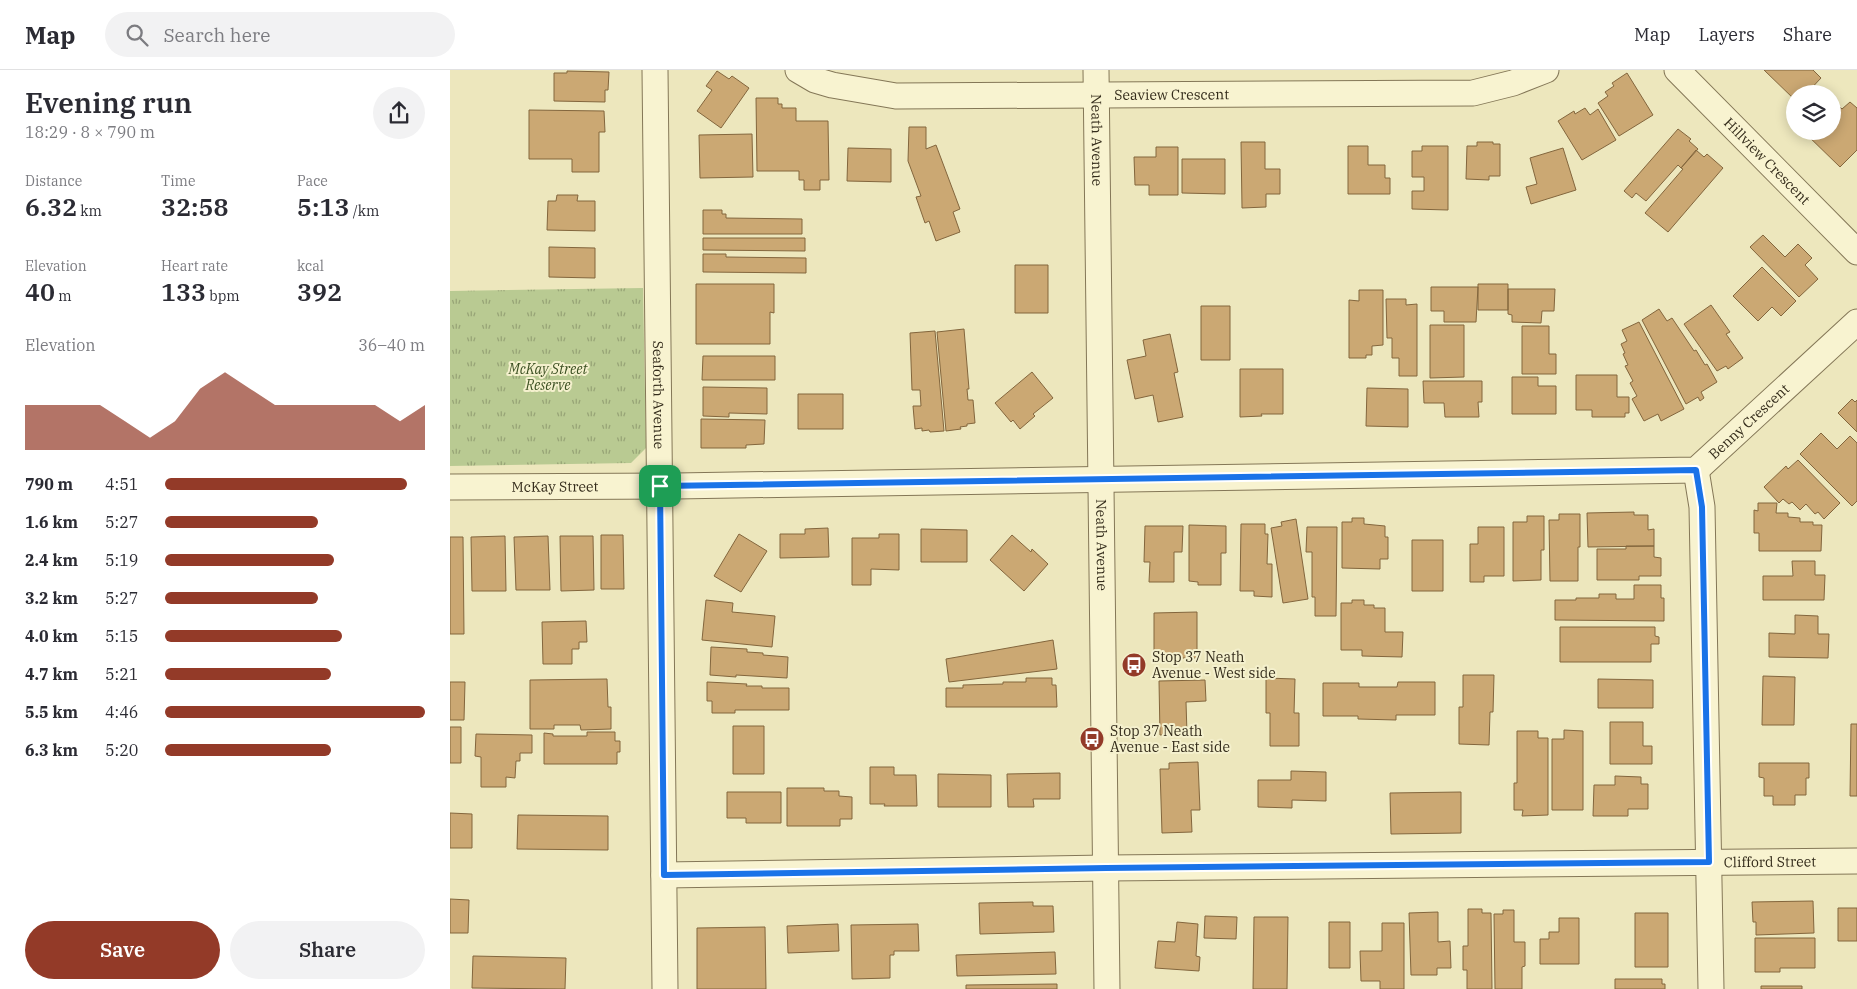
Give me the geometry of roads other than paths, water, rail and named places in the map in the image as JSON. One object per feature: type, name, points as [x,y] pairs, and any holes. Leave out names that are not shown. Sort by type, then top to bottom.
[{"type":"street","name":"Seaforth Avenue","points":[[655,70],[666,989]]},
{"type":"street","name":"Seaview Crescent","points":[[798,70],[815,80],[832,85],[896,96],[1473,93],[1513,83],[1546,70]]},
{"type":"street","name":"Neath Avenue","points":[[1096,70],[1107,989]]},
{"type":"street","name":"Hillview Crescent","points":[[1677,70],[1857,252]]},
{"type":"street","name":"Benny Crescent","points":[[660,486],[1696,470],[1857,322]]},
{"type":"street","points":[[1696,470],[1702,507],[1711,989]]},
{"type":"street","name":"McKay Street","points":[[450,488],[660,486]]},
{"type":"street","name":"Clifford Street","points":[[664,875],[1106,868],[1857,861]]},
{"type":"place","name":"Stop 37 Neath Avenue - West side","points":[[1134,665]]},
{"type":"place","name":"Stop 37 Neath Avenue - East side","points":[[1092,739]]},
{"type":"park label","name":"McKay Street Reserve","points":[[548,378]]}]
